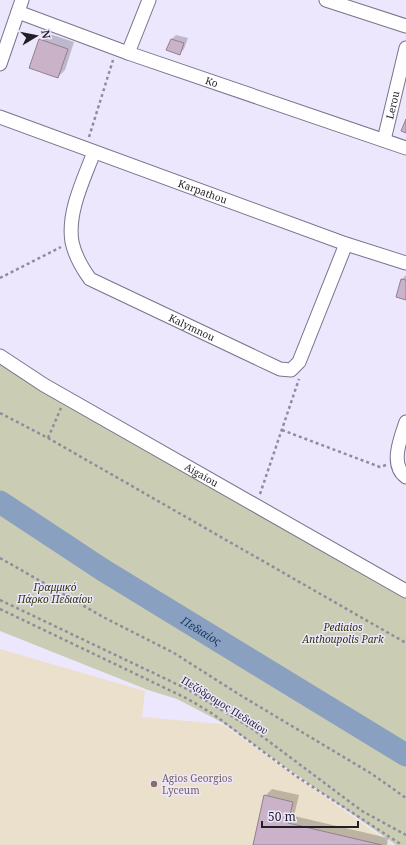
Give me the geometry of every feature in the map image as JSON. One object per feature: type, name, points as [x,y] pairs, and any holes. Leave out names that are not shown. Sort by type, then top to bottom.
[{"type":"street","points":[[122,51],[149,0]]},
{"type":"street","points":[[326,0],[406,26]]},
{"type":"street","points":[[0,64],[20,6]]},
{"type":"street","name":"Ko","points":[[20,6],[122,51],[406,148]]},
{"type":"street","name":"Lerou","points":[[384,140],[406,48]]},
{"type":"street","name":"Karpathou","points":[[0,117],[346,244],[406,261]]},
{"type":"street","name":"Kalymnou","points":[[90,150],[76,202],[72,242],[78,261],[90,279],[280,369],[291,370],[296,367]]},
{"type":"street","points":[[296,367],[346,244]]},
{"type":"street","name":"Aigaiou","points":[[0,356],[66,397],[406,590]]},
{"type":"street","points":[[406,422],[398,448],[398,462],[403,475],[406,477]]},
{"type":"path","points":[[90,150],[122,51]]},
{"type":"path","points":[[0,278],[72,242]]},
{"type":"path","points":[[256,505],[299,380],[296,367]]},
{"type":"path","points":[[48,438],[66,397]]},
{"type":"path","points":[[0,414],[48,438],[406,643]]},
{"type":"path","points":[[282,430],[380,467],[398,462]]},
{"type":"path","points":[[0,558],[105,618],[174,653],[240,695],[372,774],[406,798]]},
{"type":"path","name":"Πεζόδρομος Πεδιαίου","points":[[0,600],[187,689],[251,728],[362,811],[406,835]]},
{"type":"path","points":[[0,609],[188,699],[213,714],[296,776],[402,845]]},
{"type":"shaded area","name":"Agios Georgios Lyceum","points":[[0,649],[145,691],[142,717],[222,724],[393,845],[0,845]]},
{"type":"green space","points":[[0,358],[406,596],[406,845],[396,845],[223,723],[177,699],[148,690],[0,631]]},
{"type":"building","points":[[39,39],[68,49],[58,78],[29,68]]},
{"type":"building","points":[[171,39],[184,43],[180,55],[166,50]]},
{"type":"building","points":[[406,119],[406,133],[401,131]]},
{"type":"building","points":[[401,279],[406,280],[406,300],[396,297]]},
{"type":"building","points":[[264,795],[293,802],[288,823],[382,845],[253,845]]},
{"type":"waterway","name":"Πεδιαίος","points":[[0,502],[103,570],[406,755]]},
{"type":"place","name":"Agios Georgios Lyceum","points":[[154,784]]},
{"type":"park label","name":"Γραμμικό Πάρκο Πεδιαίου","points":[[55,592]]},
{"type":"park label","name":"Pediaios Anthoupolis Park","points":[[343,632]]}]
